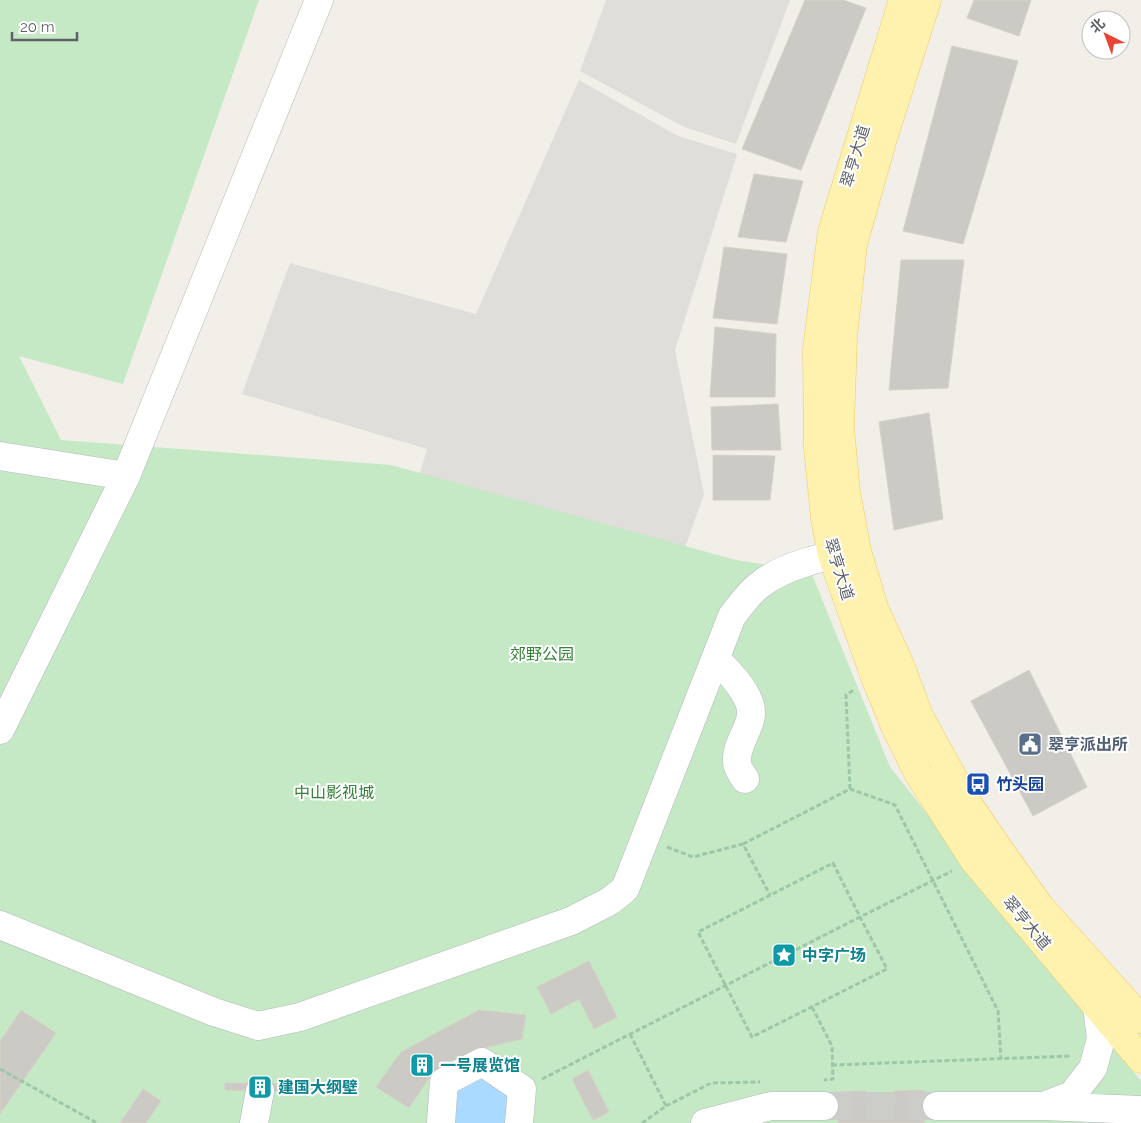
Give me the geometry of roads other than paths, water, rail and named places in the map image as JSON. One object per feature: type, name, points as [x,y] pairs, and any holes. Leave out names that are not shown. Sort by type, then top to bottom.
[{"type":"main road","name":"翠亨大道","points":[[903,0],[832,232],[817,348],[818,447],[825,518],[874,608],[900,665],[919,716],[964,798],[1040,907],[1141,1019]]},
{"type":"main road","name":"翠亨大道","points":[[927,0],[883,138],[853,244],[843,337],[840,428],[846,492],[845,553],[875,677],[895,726],[918,773],[974,860],[1141,1059]]},
{"type":"street","points":[[0,730],[126,476],[320,0]]},
{"type":"street","points":[[0,456],[126,476]]},
{"type":"street","points":[[0,925],[214,1012],[258,1026],[300,1017],[571,921],[610,901],[625,889],[732,616],[759,584],[786,569],[845,553]]},
{"type":"street","points":[[716,659],[736,680],[750,703],[750,722],[737,750],[737,763],[745,779]]},
{"type":"street","points":[[1043,1106],[1072,1095],[1093,1068],[1101,1039],[1097,1006]]},
{"type":"street","points":[[441,1123],[444,1082],[482,1062],[522,1089],[519,1123]]},
{"type":"street","points":[[254,1123],[260,1091]]},
{"type":"street","points":[[705,1123],[824,1093]]},
{"type":"street","points":[[937,1106],[1043,1106],[1141,1110]]},
{"type":"water","points":[[483,1077],[509,1092],[507,1123],[455,1122],[456,1090]]},
{"type":"tunnel","points":[[824,1106],[937,1106]]},
{"type":"place","name":"翠亨派出所","points":[[1030,744]]},
{"type":"place","name":"竹头园","points":[[978,784]]},
{"type":"place","name":"中字广场","points":[[784,955]]},
{"type":"place","name":"一号展览馆","points":[[422,1065]]},
{"type":"place","name":"建国大纲壁","points":[[260,1087]]},
{"type":"park label","name":"郊野公园","points":[[542,654]]},
{"type":"park label","name":"中山影视城","points":[[334,792]]}]
